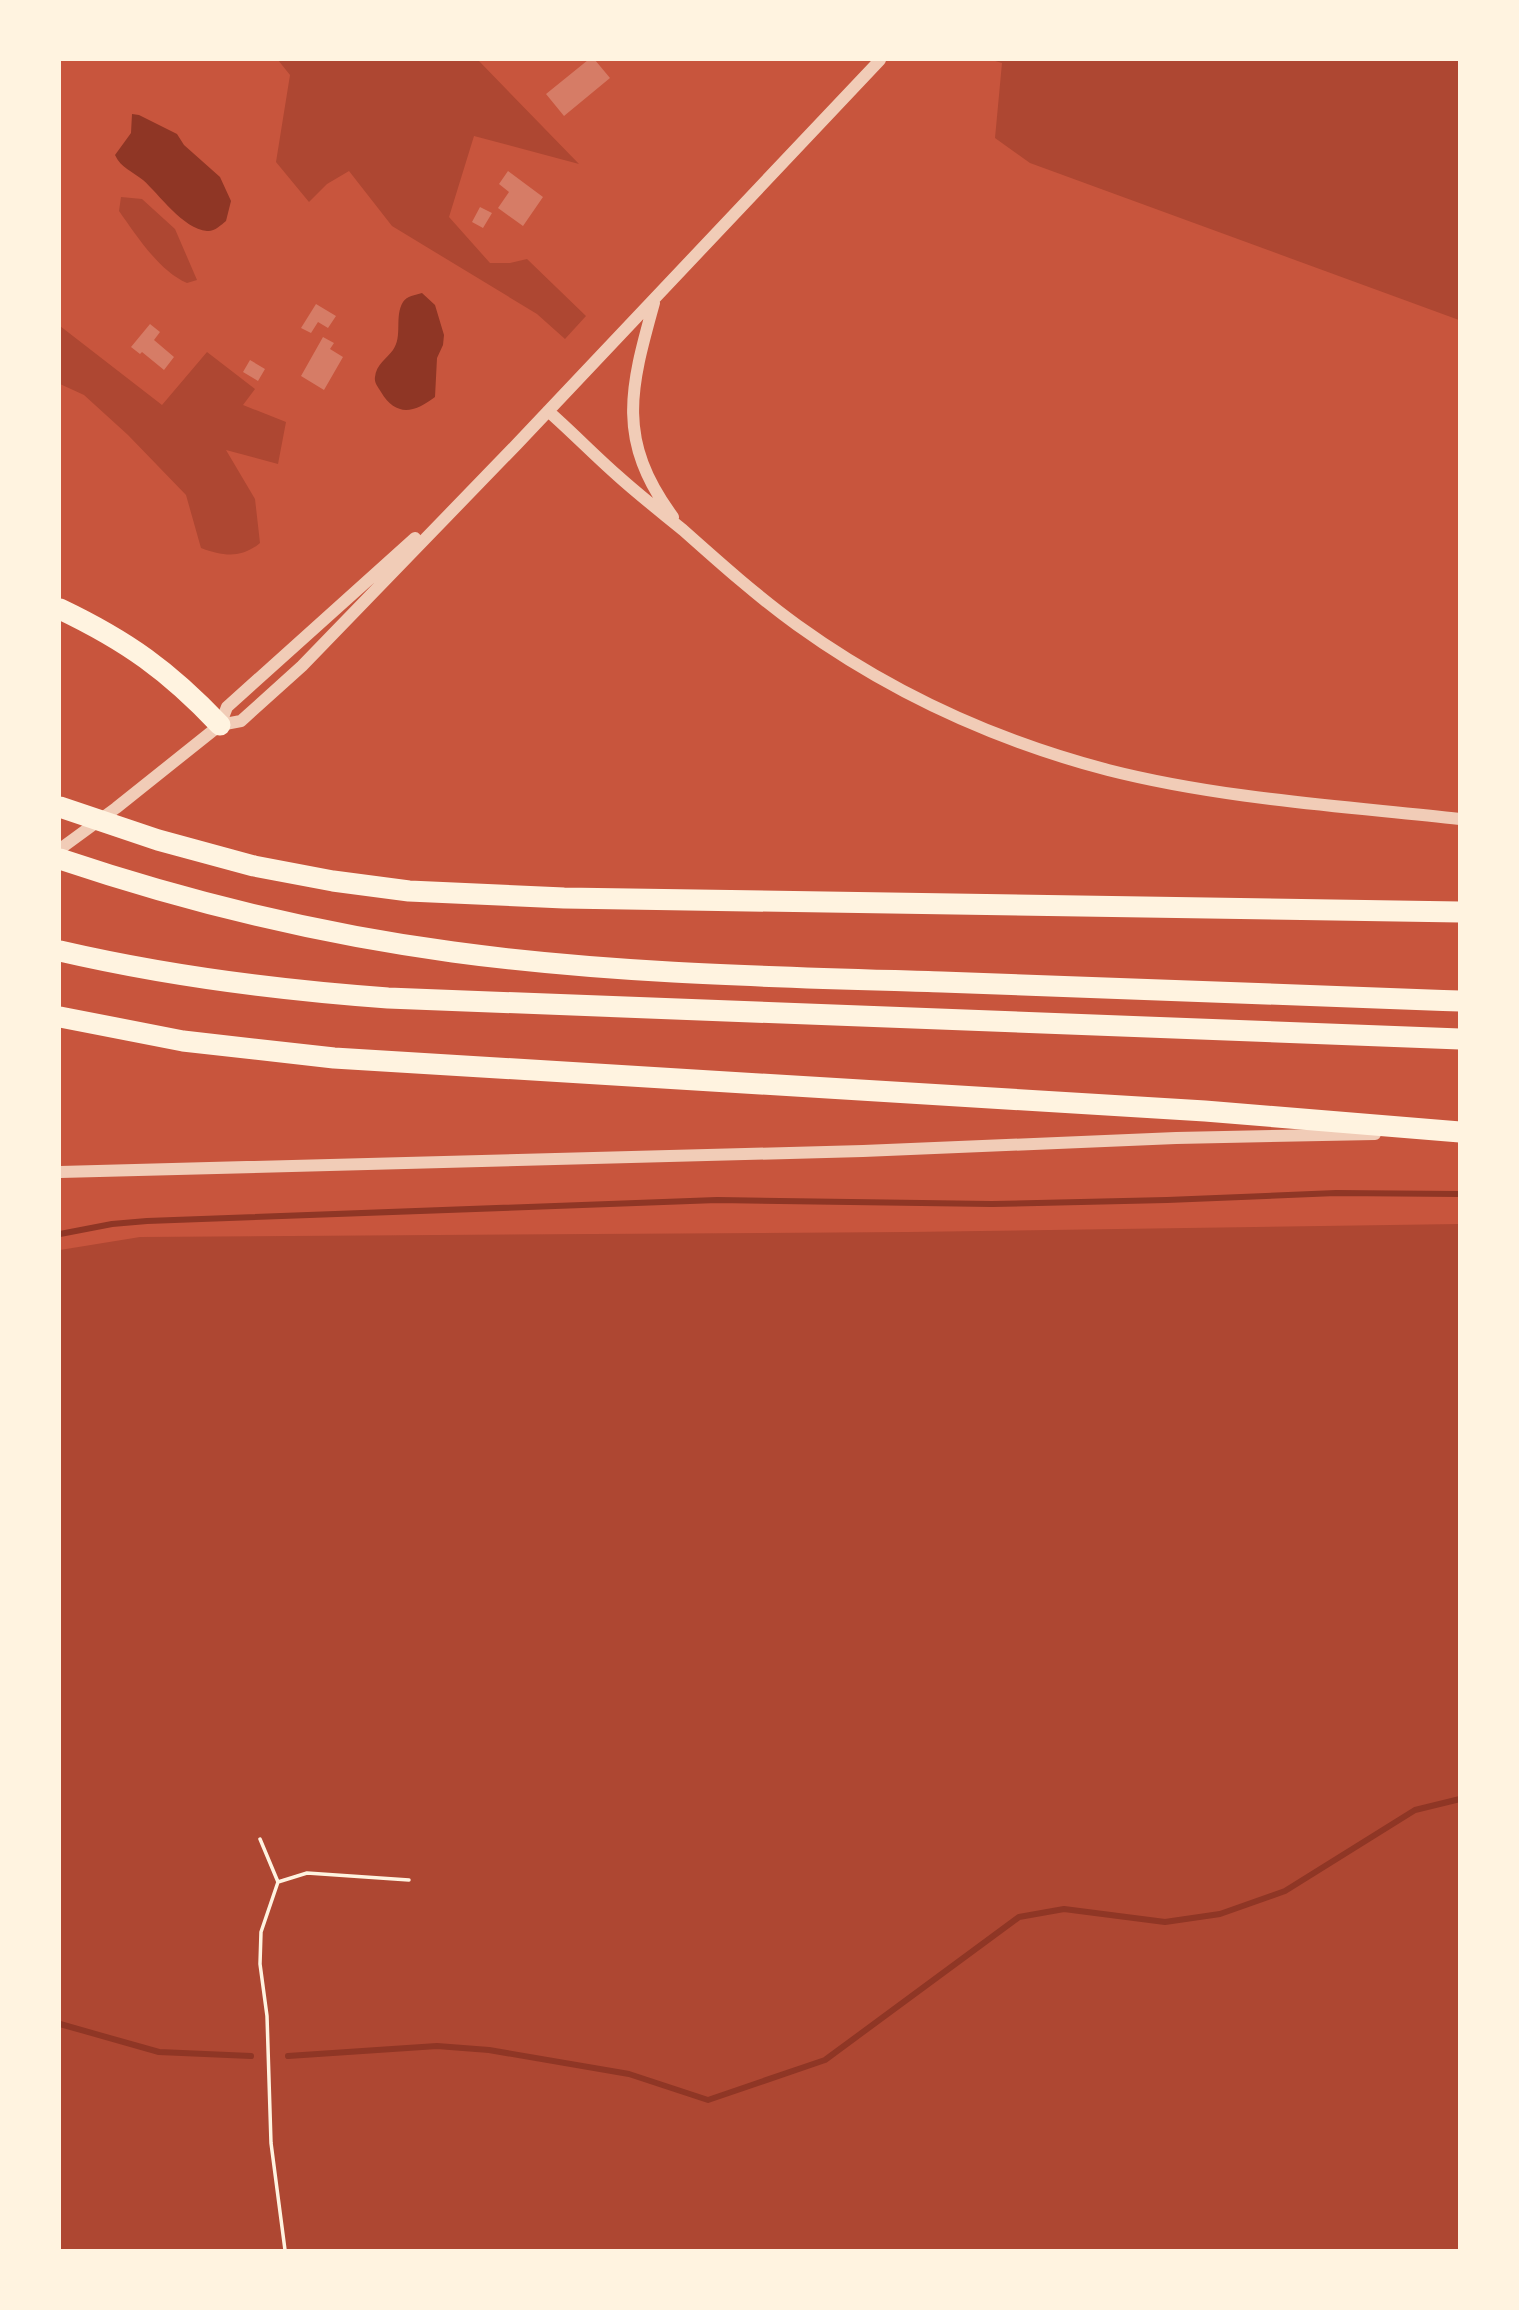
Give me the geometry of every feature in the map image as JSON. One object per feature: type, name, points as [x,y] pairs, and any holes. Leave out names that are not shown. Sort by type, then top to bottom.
[{"type":"highway","points":[[60,609],[146,657],[181,685],[220,726]]},
{"type":"highway","points":[[60,807],[158,840],[254,866],[320,879],[410,891],[564,898],[1460,912]]},
{"type":"highway","points":[[60,859],[169,893],[331,932],[456,953],[539,962],[718,974],[1460,1001]]},
{"type":"highway","points":[[60,951],[138,968],[220,981],[304,992],[388,998],[1460,1039]]},
{"type":"highway","points":[[60,1017],[183,1041],[334,1058],[1205,1111],[1460,1133]]},
{"type":"street","points":[[60,849],[220,726],[241,721],[302,666],[880,60]]},
{"type":"street","points":[[654,299],[634,383],[632,422],[646,472],[683,530]]},
{"type":"street","points":[[548,411],[617,475],[742,582],[814,636],[907,692],[1002,736],[1093,766],[1161,782],[1460,819]]},
{"type":"street","points":[[220,726],[227,707],[490,471]]},
{"type":"street","points":[[60,1172],[875,1151],[1225,1136],[1460,1133]]},
{"type":"path","points":[[260,1839],[278,1882],[261,1932],[260,1964],[267,2016],[271,2143],[285,2250]]},
{"type":"path","points":[[278,1882],[307,1873],[409,1880]]},
{"type":"shaded area","points":[[278,60],[478,60],[579,164],[474,136],[449,217],[490,263],[510,263],[527,259],[586,316],[565,339],[537,314],[392,226],[349,171],[327,184],[309,202],[276,162],[290,75]]},
{"type":"shaded area","points":[[992,60],[1459,60],[1459,320],[1030,163],[995,138],[1002,63]]},
{"type":"shaded area","points":[[132,114],[177,134],[184,145],[220,177],[231,201],[226,221],[210,231],[198,229],[180,218],[143,180],[120,163],[115,155],[131,133]]},
{"type":"shaded area","points":[[121,197],[142,199],[175,229],[197,280],[187,283],[158,261],[119,211]]},
{"type":"shaded area","points":[[422,293],[435,305],[444,335],[437,358],[435,397],[413,409],[399,409],[387,400],[378,387],[375,381],[376,373],[396,345],[403,302]]},
{"type":"shaded area","points":[[60,326],[162,405],[207,352],[255,389],[243,405],[286,422],[278,464],[226,450],[255,499],[260,543],[239,554],[217,553],[201,548],[186,495],[128,435],[84,395],[60,384]]},
{"type":"shaded area","points":[[1459,1224],[1459,2250],[60,2250],[60,1250],[140,1237],[908,1232]]},
{"type":"building","points":[[588,60],[595,60],[610,78],[564,116],[546,94]]},
{"type":"building","points":[[508,171],[543,197],[523,226],[498,208],[509,192],[499,184]]},
{"type":"building","points":[[480,207],[492,213],[483,228],[472,222]]},
{"type":"building","points":[[316,304],[336,316],[328,328],[318,322],[311,333],[301,328]]},
{"type":"building","points":[[150,324],[160,332],[154,340],[174,357],[164,370],[142,352],[140,354],[131,347]]},
{"type":"building","points":[[323,337],[334,343],[330,349],[343,357],[324,390],[301,376]]},
{"type":"building","points":[[250,360],[265,369],[258,381],[243,372]]},
{"type":"waterway","points":[[60,1234],[112,1224],[147,1221],[717,1200],[992,1204],[1336,1193],[1460,1194]]},
{"type":"waterway","points":[[288,2056],[437,2046],[489,2050],[629,2074],[708,2100],[825,2060],[1019,1917],[1064,1909],[1165,1922],[1220,1914],[1285,1891],[1415,1810],[1460,1799]]},
{"type":"waterway","points":[[60,2024],[159,2052],[251,2056]]}]
